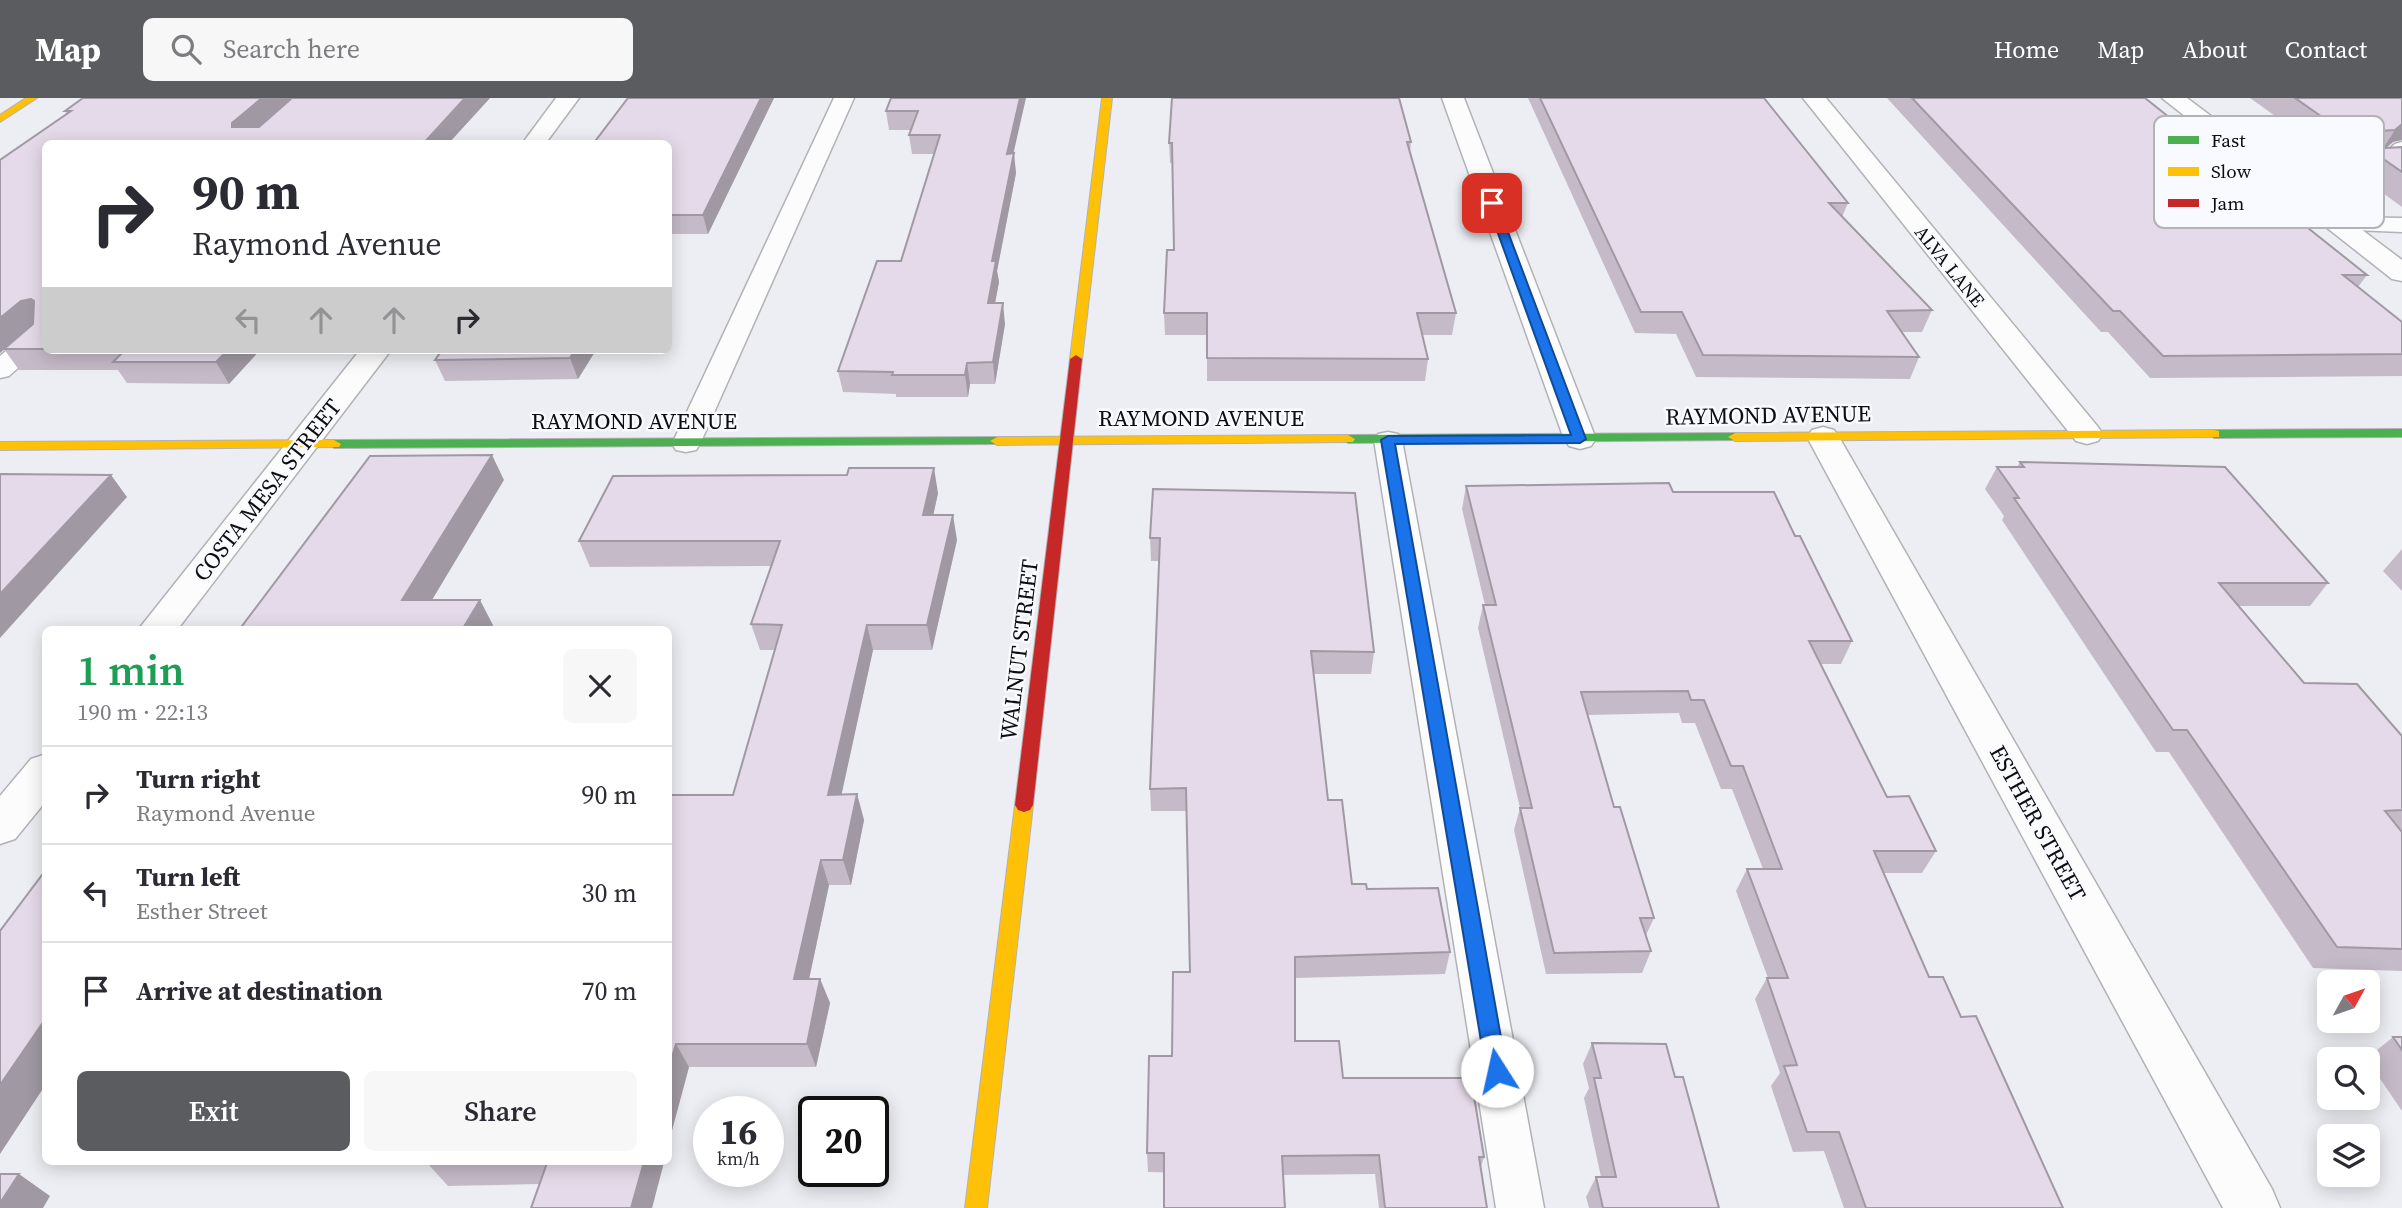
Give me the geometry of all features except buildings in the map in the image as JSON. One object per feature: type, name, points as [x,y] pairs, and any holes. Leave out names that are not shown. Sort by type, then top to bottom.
[{"type":"street","points":[[0,119],[32,98]]},
{"type":"street","points":[[536,140],[568,98]]},
{"type":"street","name":"WALNUT STREET","points":[[976,1208],[1107,98]]},
{"type":"street","points":[[1453,98],[1580,439]]},
{"type":"street","name":"ALVA LANE","points":[[1814,98],[2087,434]]},
{"type":"street","points":[[2173,98],[2196,116]]},
{"type":"street","points":[[2342,228],[2402,273]]},
{"type":"street","name":"COSTA MESA STREET","points":[[160,626],[304,446],[373,354]]},
{"type":"street","name":"RAYMOND AVENUE","points":[[0,446],[2402,433]]},
{"type":"street","name":"ESTHER STREET","points":[[1823,437],[2253,1208]]},
{"type":"street","points":[[0,827],[42,775]]},
{"type":"lane","points":[[686,444],[844,98]]},
{"type":"lane","points":[[2384,162],[2402,148]]},
{"type":"lane","points":[[2384,225],[2402,225]]},
{"type":"lane","points":[[0,370],[42,333]]},
{"type":"lane","points":[[1388,440],[1520,1208]]},
{"type":"traffic: fast","points":[[2214,434],[2402,433]]},
{"type":"traffic: fast","points":[[1348,439],[1735,437]]},
{"type":"traffic: fast","points":[[334,444],[997,441]]},
{"type":"traffic: slow","points":[[0,119],[32,98]]},
{"type":"traffic: slow","points":[[1076,359],[1107,98]]},
{"type":"traffic: slow","points":[[1735,437],[2214,434]]},
{"type":"traffic: slow","points":[[997,441],[1348,439]]},
{"type":"traffic: slow","points":[[0,446],[334,444]]},
{"type":"traffic: slow","points":[[976,1208],[1024,805]]},
{"type":"traffic: jam","points":[[1024,805],[1076,359]]},
{"type":"route","points":[[1492,203],[1580,439],[1388,440],[1497,1071]]}]
